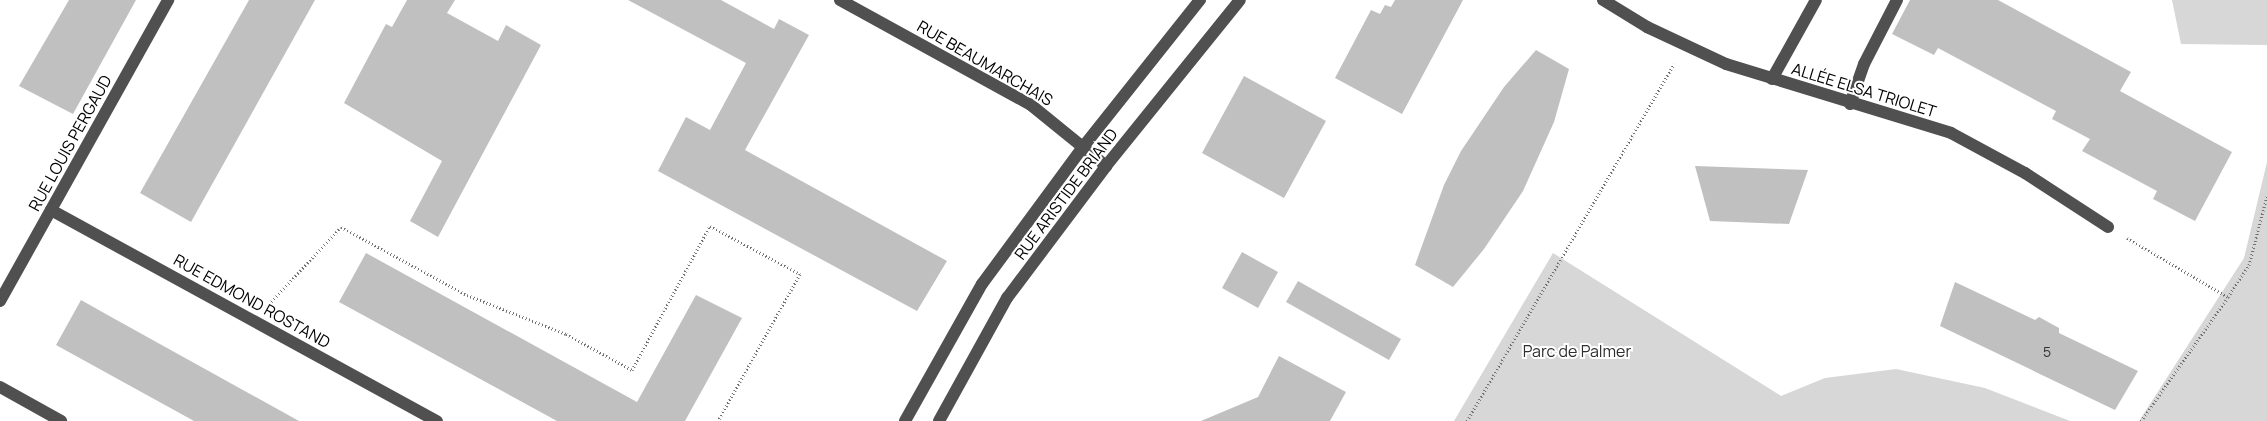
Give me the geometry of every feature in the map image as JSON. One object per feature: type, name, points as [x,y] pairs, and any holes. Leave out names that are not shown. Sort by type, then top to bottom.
[{"type":"street","name":"RUE LOUIS PERGAUD","points":[[0,301],[168,0]]},
{"type":"street","name":"RUE BEAUMARCHAIS","points":[[840,0],[1031,105],[1106,166]]},
{"type":"street","name":"RUE ARISTIDE BRIAND","points":[[905,421],[982,284],[1083,147],[1200,0]]},
{"type":"street","name":"RUE ARISTIDE BRIAND","points":[[939,421],[1007,298],[1106,166],[1240,0]]},
{"type":"street","name":"ALLÉE ELSA TRIOLET","points":[[1603,0],[1685,46],[1772,79],[1951,133],[2025,173],[2108,227]]},
{"type":"street","points":[[1772,79],[1816,0]]},
{"type":"street","points":[[1850,104],[1864,64],[1896,0]]},
{"type":"street","name":"RUE EDMOND ROSTAND","points":[[50,210],[437,421]]},
{"type":"street","points":[[0,387],[61,421]]},
{"type":"path","points":[[1467,421],[1685,46]]},
{"type":"path","points":[[2141,421],[2249,265],[2267,196]]},
{"type":"path","points":[[258,323],[267,306],[341,227],[467,295],[566,334],[632,370],[710,226],[800,274],[718,421]]},
{"type":"path","points":[[2108,227],[2228,297]]},
{"type":"green space","points":[[2172,0],[2267,0],[2267,45],[2181,44]]},
{"type":"green space","points":[[2267,162],[2267,421],[2139,421],[2244,258]]},
{"type":"green space","name":"Parc de Palmer","points":[[1553,253],[1781,396],[1825,378],[1896,369],[1985,388],[2070,421],[1454,421]]},
{"type":"building","points":[[69,0],[136,0],[73,114],[19,86]]},
{"type":"building","points":[[249,0],[315,0],[191,222],[140,193]]},
{"type":"building","points":[[407,0],[455,0],[447,13],[498,41],[506,25],[541,45],[438,237],[410,221],[442,161],[344,103],[386,24],[392,27]]},
{"type":"building","points":[[628,0],[721,0],[774,29],[779,19],[809,35],[745,150],[947,261],[917,311],[658,171],[686,117],[710,130],[746,63]]},
{"type":"building","points":[[1395,0],[1463,0],[1402,114],[1335,78],[1371,10],[1380,14],[1385,5],[1391,7]]},
{"type":"building","points":[[1910,0],[1998,0],[2131,72],[2120,91],[2232,152],[2195,221],[2153,199],[2157,191],[2082,151],[2090,139],[2052,119],[2056,111],[1938,48],[1934,55],[1892,34]]},
{"type":"building","points":[[1536,50],[1569,69],[1554,122],[1523,191],[1484,249],[1453,287],[1415,265],[1444,185],[1461,151],[1504,87]]},
{"type":"building","points":[[1244,76],[1326,121],[1284,198],[1202,153]]},
{"type":"building","points":[[1695,166],[1808,170],[1789,224],[1710,221]]},
{"type":"building","points":[[1242,252],[1278,272],[1258,308],[1222,288]]},
{"type":"building","points":[[366,253],[637,402],[696,295],[742,318],[685,421],[557,421],[339,302]]},
{"type":"building","points":[[1298,281],[1401,339],[1389,360],[1286,302]]},
{"type":"building","points":[[1955,282],[2035,320],[2039,317],[2059,328],[2059,333],[2138,371],[2115,410],[1940,326]]},
{"type":"building","points":[[81,300],[299,421],[194,421],[56,345]]},
{"type":"building","points":[[1279,356],[1346,392],[1330,421],[1201,421],[1258,397]]}]
